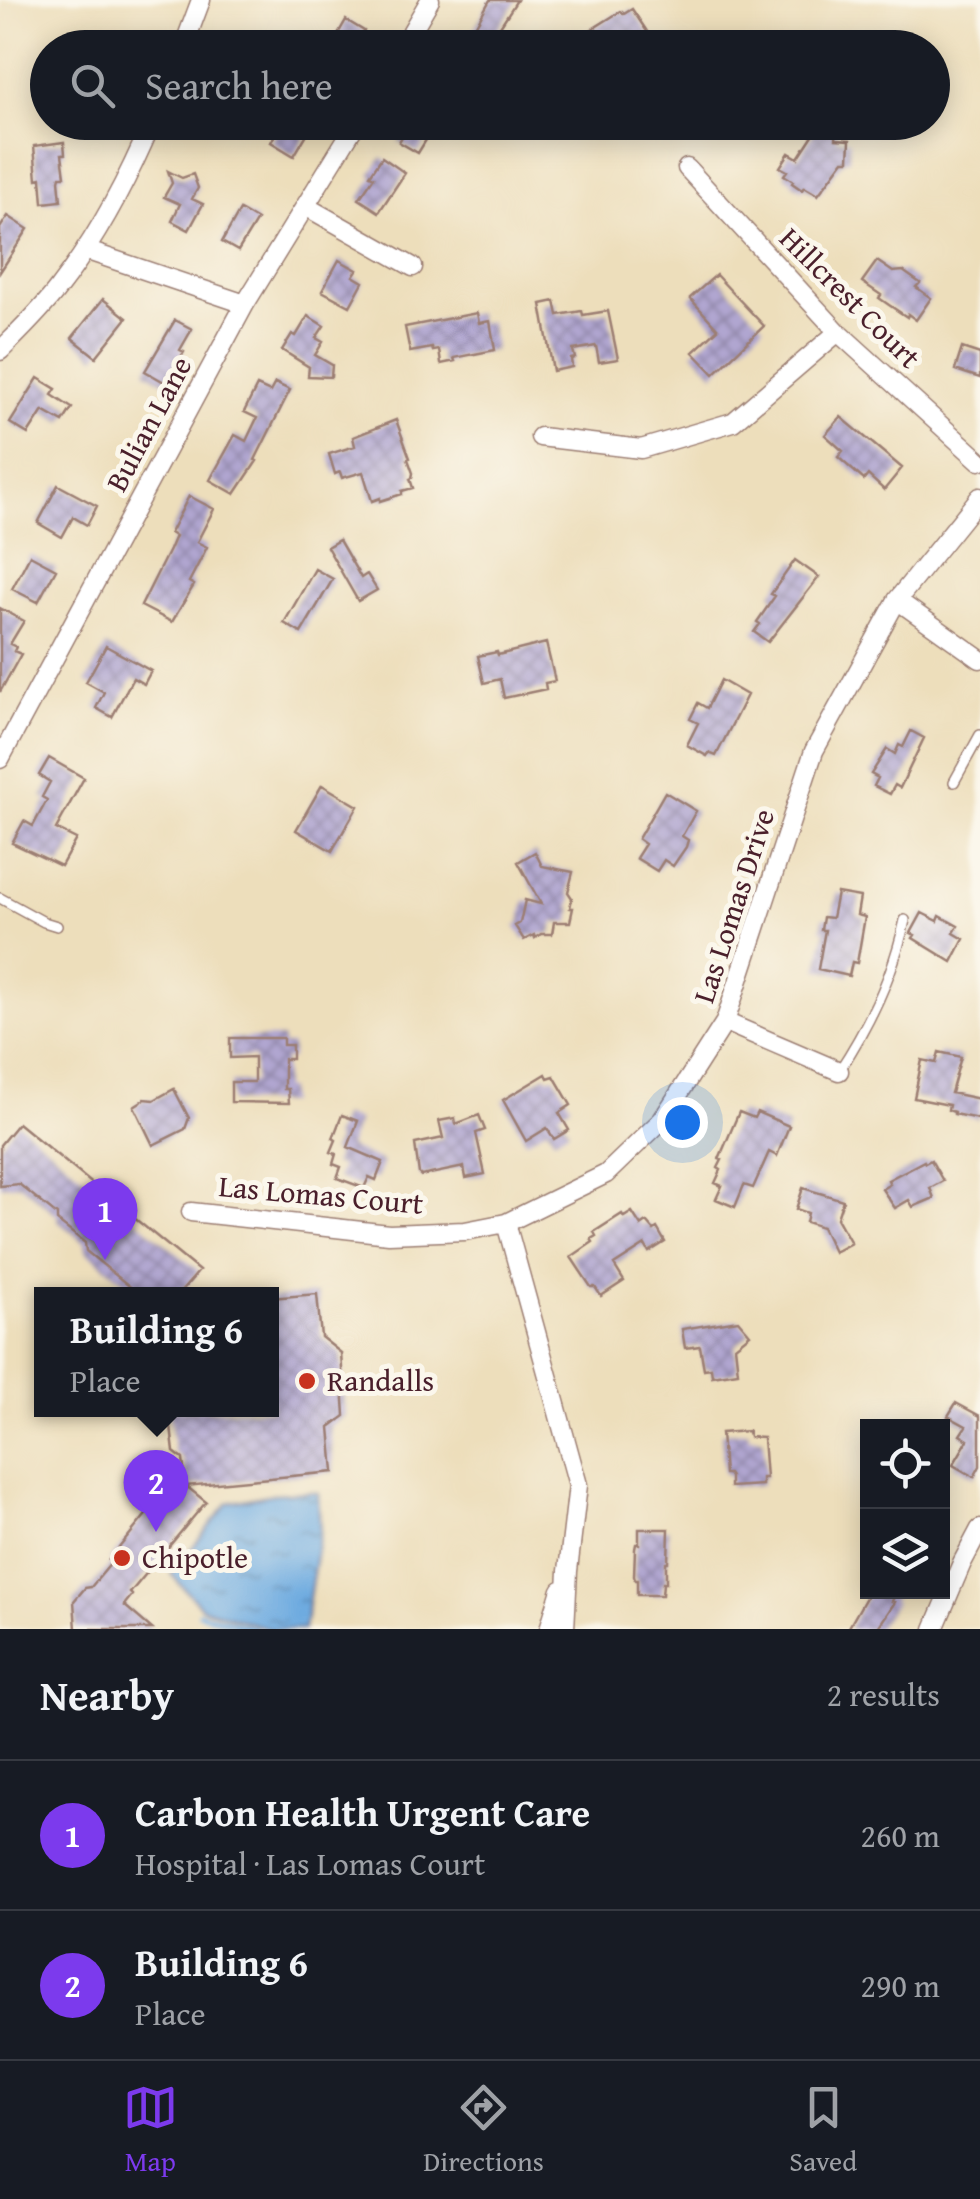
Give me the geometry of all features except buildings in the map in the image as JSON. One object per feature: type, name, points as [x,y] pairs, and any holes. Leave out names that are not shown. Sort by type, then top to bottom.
[{"type":"street","points":[[190,30],[201,0]]},
{"type":"street","points":[[412,30],[430,0]]},
{"type":"street","points":[[0,350],[58,289],[85,250],[144,140]]},
{"type":"street","name":"Bulian Lane","points":[[0,759],[245,304],[346,140]]},
{"type":"street","name":"Hillcrest Court","points":[[687,168],[838,332],[980,461]]},
{"type":"street","points":[[307,207],[412,266]]},
{"type":"street","points":[[85,250],[245,304]]},
{"type":"street","points":[[540,437],[641,449],[733,422],[838,332]]},
{"type":"street","name":"Las Lomas Drive","points":[[506,1224],[606,1174],[662,1120],[725,1022],[814,751],[897,600],[980,496]]},
{"type":"street","points":[[897,600],[980,658]]},
{"type":"street","points":[[725,1022],[839,1071]]},
{"type":"street","name":"Las Lomas Court","points":[[191,1212],[389,1234],[465,1231],[506,1224]]},
{"type":"street","points":[[506,1224],[578,1485],[564,1629]]},
{"type":"street","points":[[934,1629],[980,1529]]},
{"type":"street","points":[[549,1629],[568,1571]]},
{"type":"lane","points":[[954,782],[980,735]]},
{"type":"lane","points":[[0,898],[57,926]]},
{"type":"lane","points":[[839,1071],[883,995],[905,920]]},
{"type":"water","points":[[318,1493],[320,1531],[304,1629],[270,1629],[202,1608],[171,1574],[228,1503]]},
{"type":"waterway","points":[[199,1613],[254,1629]]},
{"type":"place","name":"Carbon Health Urgent Care","points":[[105,1260]]},
{"type":"place","name":"Randalls","points":[[307,1381]]},
{"type":"place","name":"Building 6","points":[[156,1532]]},
{"type":"place","name":"Chipotle","points":[[122,1558]]}]
